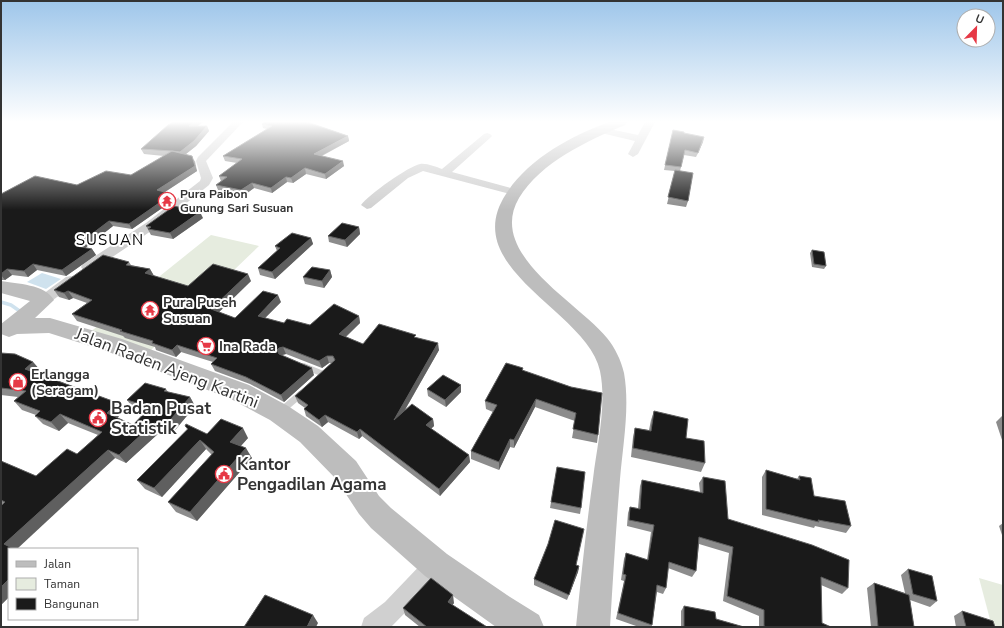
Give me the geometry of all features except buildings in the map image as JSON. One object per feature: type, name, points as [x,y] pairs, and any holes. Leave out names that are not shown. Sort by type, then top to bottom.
[{"type":"street","points":[[6,331],[44,300],[193,193],[207,178],[201,161],[203,156],[208,151]]},
{"type":"street","points":[[445,172],[469,151]]},
{"type":"street","points":[[568,151],[543,166],[514,192],[503,217],[502,228],[505,240],[517,260],[541,288],[595,338],[608,360],[613,385],[612,422],[593,627]]},
{"type":"street","points":[[367,206],[418,168],[425,167],[514,192]]},
{"type":"street","points":[[1,287],[31,293],[44,300],[50,325]]},
{"type":"street","name":"Jalan Raden Ajeng Kartini","points":[[6,331],[50,325],[114,345],[240,392],[279,413],[309,434],[330,453],[346,470],[369,505],[381,518],[436,565],[495,607],[527,627]]},
{"type":"street","points":[[373,627],[392,610],[436,565]]},
{"type":"lane","points":[[298,364],[323,374]]},
{"type":"lane","points":[[279,413],[307,388]]},
{"type":"green space","points":[[211,235],[259,246],[150,351],[89,333]]},
{"type":"green space","points":[[979,578],[1003,585],[1003,627],[992,627]]},
{"type":"water","points":[[42,273],[61,279],[46,289],[27,282]]},
{"type":"waterway","points":[[1,302],[11,305],[21,312]]},
{"type":"place","name":"Pura Paibon Gunung Sari Susuan","points":[[167,201]]},
{"type":"place","name":"Pura Puseh Susuan","points":[[150,310]]},
{"type":"place","name":"Ina Rada","points":[[206,346]]},
{"type":"place","name":"Erlangga (Seragam)","points":[[18,382]]},
{"type":"place","name":"Badan Pusat Statistik","points":[[98,418]]},
{"type":"place","name":"Kantor Pengadilan Agama","points":[[224,474]]},
{"type":"district","name":"SUSUAN","points":[[110,240]]}]
